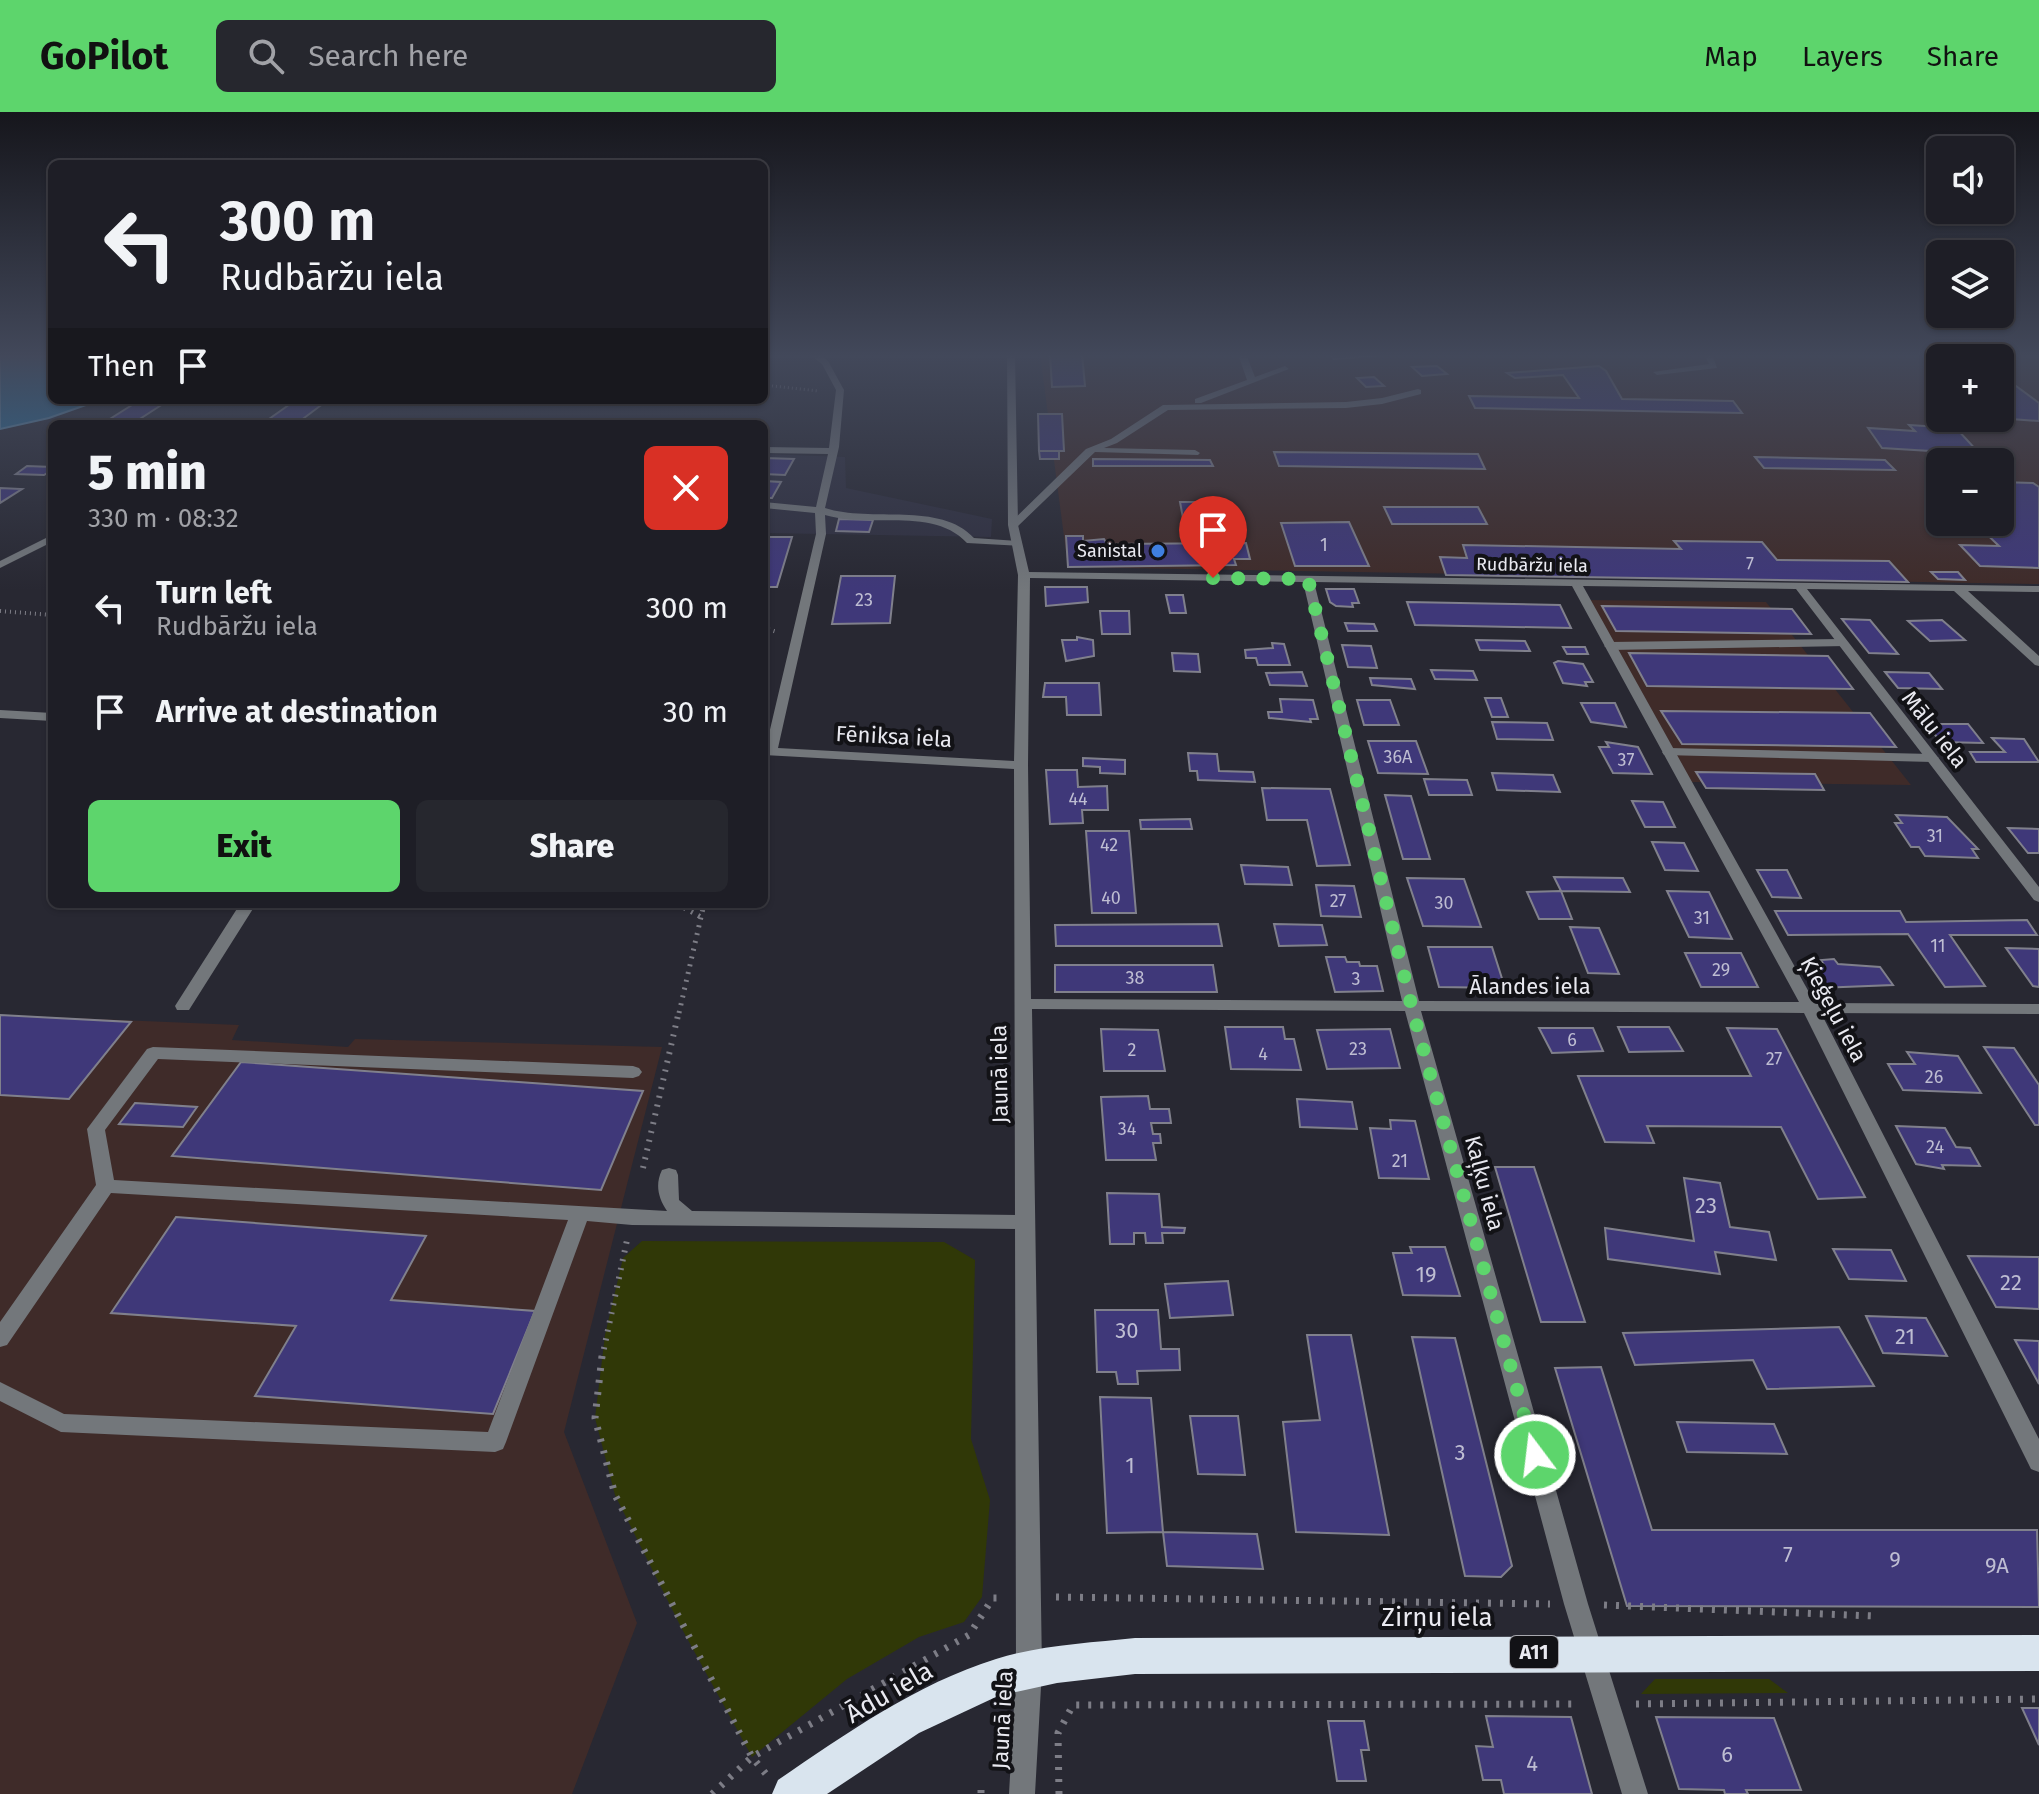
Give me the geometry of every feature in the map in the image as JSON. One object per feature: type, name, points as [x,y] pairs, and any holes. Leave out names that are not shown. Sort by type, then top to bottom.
[{"type":"highway","name":"Zirņu iela","points":[[1029,1669],[1135,1656],[1593,1652],[2039,1653]]},
{"type":"highway","name":"Ādu iela","points":[[782,1788],[917,1711],[983,1683],[1029,1669]]},
{"type":"street","points":[[768,747],[821,534],[820,510],[835,432]]},
{"type":"street","name":"Jaunā iela","points":[[1012,432],[1013,525],[1024,575],[1022,1004],[1029,1669],[1022,1794]]},
{"type":"street","points":[[1013,525],[1089,451],[1127,432]]},
{"type":"street","points":[[768,450],[833,451]]},
{"type":"street","points":[[1089,451],[1195,453]]},
{"type":"street","points":[[768,505],[820,510],[842,517],[935,520],[961,530],[971,541],[1018,544]]},
{"type":"street","points":[[0,565],[48,540]]},
{"type":"street","name":"Rudbāržu iela","points":[[1024,575],[2039,589]]},
{"type":"street","name":"Kaļķu iela","points":[[1308,579],[1412,1008],[1576,1604],[1635,1794]]},
{"type":"street","name":"Ķieģeļu iela","points":[[1576,583],[1809,1006],[2039,1462]]},
{"type":"street","name":"Mālu iela","points":[[1799,586],[2039,897]]},
{"type":"street","points":[[1956,587],[2039,662]]},
{"type":"street","points":[[1610,646],[1842,643]]},
{"type":"street","points":[[0,714],[48,717]]},
{"type":"street","name":"Fēniksa iela","points":[[768,751],[1021,765]]},
{"type":"street","points":[[1669,752],[1932,758]]},
{"type":"street","points":[[183,1006],[245,908]]},
{"type":"street","name":"Ālandes iela","points":[[1022,1004],[2039,1009]]},
{"type":"street","points":[[0,1339],[106,1186],[96,1129],[153,1053],[633,1072]]},
{"type":"street","points":[[669,1175],[666,1194],[671,1207],[685,1216]]},
{"type":"street","points":[[106,1186],[632,1218],[685,1216],[1024,1222]]},
{"type":"street","points":[[0,1391],[61,1423],[495,1442],[580,1213]]},
{"type":"path","points":[[0,611],[48,615]]},
{"type":"path","points":[[684,908],[701,917]]},
{"type":"path","points":[[703,908],[605,1335],[595,1418],[615,1495],[682,1629],[752,1757],[782,1788]]},
{"type":"path","points":[[712,1794],[752,1757],[969,1635],[993,1598]]},
{"type":"path","points":[[1059,1794],[1058,1733],[1073,1705],[2039,1699]]},
{"type":"shaded area","points":[[1050,432],[2039,432],[2039,584],[1068,567]]},
{"type":"shaded area","points":[[768,454],[845,457],[846,488],[992,519],[991,537],[768,533]]},
{"type":"shaded area","points":[[1584,600],[1766,602],[1911,785],[1691,782]]},
{"type":"shaded area","points":[[0,1015],[239,1025],[232,1040],[348,1047],[355,1039],[662,1047],[564,1432],[637,1623],[572,1794],[0,1794]]},
{"type":"green space","points":[[642,1241],[944,1242],[975,1260],[971,1439],[990,1500],[982,1597],[964,1622],[919,1637],[847,1679],[752,1757],[682,1629],[615,1495],[595,1418],[605,1335],[623,1258]]},
{"type":"green space","points":[[1655,1679],[1769,1679],[1788,1693],[1641,1694]]},
{"type":"building","points":[[1038,432],[1063,432],[1064,451],[1039,451]]},
{"type":"building","points":[[1871,432],[1960,432],[1974,448],[1926,448],[1926,451],[1882,448]]},
{"type":"building","points":[[1039,451],[1059,451],[1059,459],[1040,459]]},
{"type":"building","points":[[1274,452],[1478,454],[1485,469],[1279,466]]},
{"type":"building","points":[[1755,457],[1885,460],[1895,470],[1764,468]]},
{"type":"building","points":[[768,458],[794,459],[785,475],[768,474]]},
{"type":"building","points":[[1093,459],[1210,460],[1213,466],[1093,466]]},
{"type":"building","points":[[27,466],[48,467],[48,472],[44,475],[16,474]]},
{"type":"building","points":[[768,481],[781,482],[772,498],[768,498]]},
{"type":"building","points":[[2014,482],[2033,483],[2039,487],[2039,568],[1980,566],[1960,545],[1999,546],[1989,536],[2014,536]]},
{"type":"building","points":[[0,488],[22,489],[0,503]]},
{"type":"building","points":[[1180,502],[1213,502],[1218,518],[1183,518]]},
{"type":"building","points":[[1384,507],[1478,507],[1487,524],[1392,524]]},
{"type":"building","points":[[839,519],[873,520],[869,532],[836,531]]},
{"type":"building","points":[[1349,522],[1369,566],[1295,566],[1281,523]]},
{"type":"building","name":"Sanistal","points":[[1066,536],[1083,536],[1083,541],[1104,539],[1107,544],[1246,543],[1250,559],[1234,559],[1236,565],[1068,567]]},
{"type":"building","points":[[768,537],[792,537],[777,587],[768,587]]},
{"type":"building","points":[[1674,541],[1762,542],[1777,560],[1889,561],[1908,582],[1446,575],[1440,557],[1467,558],[1463,545],[1681,549]]},
{"type":"building","points":[[1931,572],[1958,572],[1965,580],[1938,579]]},
{"type":"building","points":[[841,576],[895,576],[890,623],[832,624]]},
{"type":"building","points":[[1045,587],[1087,587],[1088,602],[1046,606]]},
{"type":"building","points":[[1326,589],[1354,589],[1359,603],[1352,603],[1353,607],[1336,606],[1330,602]]},
{"type":"building","points":[[1166,595],[1183,595],[1186,613],[1170,613]]},
{"type":"building","points":[[1407,602],[1560,605],[1571,628],[1415,625]]},
{"type":"building","points":[[1602,606],[1792,609],[1811,634],[1616,631]]},
{"type":"building","points":[[1100,611],[1129,611],[1130,634],[1102,634]]},
{"type":"building","points":[[1842,619],[1870,620],[1898,654],[1869,653]]},
{"type":"building","points":[[1942,620],[1965,640],[1930,641],[1908,621]]},
{"type":"building","points":[[1345,623],[1374,624],[1377,631],[1348,631]]},
{"type":"building","points":[[1077,637],[1093,640],[1094,656],[1066,661],[1062,640],[1077,640]]},
{"type":"building","points":[[1476,640],[1525,641],[1530,651],[1480,650]]},
{"type":"building","points":[[1272,643],[1284,644],[1290,665],[1258,665],[1256,658],[1246,658],[1245,650],[1273,648]]},
{"type":"building","points":[[1342,645],[1371,646],[1377,668],[1348,667]]},
{"type":"building","points":[[1563,647],[1585,647],[1588,654],[1567,654]]},
{"type":"building","points":[[1172,653],[1198,654],[1200,672],[1174,671]]},
{"type":"building","points":[[1629,653],[1828,656],[1853,689],[1647,686]]},
{"type":"building","points":[[1554,663],[1583,664],[1593,682],[1585,682],[1587,686],[1563,683]]},
{"type":"building","points":[[1431,670],[1473,671],[1477,680],[1435,679]]},
{"type":"building","points":[[1302,672],[1307,686],[1270,685],[1266,673]]},
{"type":"building","points":[[1885,672],[1929,673],[1942,689],[1898,688]]},
{"type":"building","points":[[1370,678],[1411,679],[1415,689],[1372,685]]},
{"type":"building","points":[[1045,683],[1099,683],[1101,715],[1067,715],[1066,697],[1043,697]]},
{"type":"building","points":[[1485,698],[1501,698],[1508,717],[1492,717]]},
{"type":"building","points":[[1280,699],[1313,700],[1318,719],[1310,719],[1311,722],[1269,718],[1268,712],[1282,712]]},
{"type":"building","points":[[1357,700],[1390,700],[1399,725],[1364,725]]},
{"type":"building","points":[[1581,703],[1615,703],[1626,727],[1591,722]]},
{"type":"building","points":[[1661,711],[1870,713],[1896,747],[1682,744]]},
{"type":"building","points":[[1492,722],[1547,723],[1553,740],[1497,739]]},
{"type":"building","points":[[1926,724],[1968,724],[1983,743],[1941,742]]},
{"type":"building","points":[[1992,738],[2024,739],[2039,762],[1976,762],[1970,752],[2005,752]]},
{"type":"building","points":[[1368,741],[1416,741],[1428,774],[1378,773]]},
{"type":"building","points":[[1606,742],[1638,747],[1652,774],[1613,773],[1599,747],[1609,747]]},
{"type":"building","points":[[1188,753],[1217,754],[1219,771],[1253,772],[1255,782],[1198,780],[1197,771],[1190,771]]},
{"type":"building","points":[[1083,758],[1125,760],[1125,774],[1100,773],[1100,767],[1083,766]]},
{"type":"building","points":[[1046,770],[1077,770],[1078,787],[1107,786],[1108,810],[1082,810],[1083,823],[1050,824]]},
{"type":"building","points":[[1696,772],[1815,774],[1824,790],[1706,788]]},
{"type":"building","points":[[1492,773],[1553,775],[1560,792],[1497,790]]},
{"type":"building","points":[[1424,779],[1467,780],[1472,795],[1429,795]]},
{"type":"building","points":[[1262,788],[1330,789],[1350,865],[1317,866],[1307,820],[1267,820]]},
{"type":"building","points":[[1385,795],[1411,796],[1430,859],[1403,859]]},
{"type":"building","points":[[1632,801],[1663,802],[1675,827],[1645,827]]},
{"type":"building","points":[[1896,815],[1947,817],[1978,849],[1972,849],[1978,858],[1925,856],[1919,847],[1911,847],[1895,823],[1902,823]]},
{"type":"building","points":[[1190,819],[1192,829],[1141,829],[1140,820]]},
{"type":"building","points":[[2008,828],[2039,829],[2039,853],[2028,853]]},
{"type":"building","points":[[1086,831],[1129,831],[1136,913],[1092,913]]},
{"type":"building","points":[[1652,842],[1684,843],[1698,871],[1665,870]]},
{"type":"building","points":[[1241,865],[1288,867],[1292,885],[1245,884]]},
{"type":"building","points":[[1757,870],[1787,870],[1801,898],[1772,897]]},
{"type":"building","points":[[1554,877],[1623,878],[1630,892],[1561,891]]},
{"type":"building","points":[[1407,878],[1464,879],[1481,927],[1423,926]]},
{"type":"building","points":[[1316,885],[1354,886],[1361,917],[1321,916]]},
{"type":"building","points":[[1561,891],[1572,919],[1539,919],[1527,892]]},
{"type":"building","points":[[1667,891],[1709,892],[1732,939],[1689,937]]},
{"type":"building","points":[[1775,911],[1900,911],[1906,922],[2027,920],[2037,935],[1950,935],[1985,986],[1945,987],[1908,934],[1788,935]]},
{"type":"building","points":[[1218,924],[1222,946],[1056,946],[1055,925]]},
{"type":"building","points":[[1274,924],[1322,925],[1327,945],[1279,946]]},
{"type":"building","points":[[1570,927],[1599,928],[1619,974],[1588,973]]},
{"type":"building","points":[[1428,947],[1492,947],[1505,988],[1439,987]]},
{"type":"building","points":[[2006,948],[2039,949],[2039,987],[2033,986]]},
{"type":"building","points":[[1685,953],[1741,953],[1758,987],[1701,987]]},
{"type":"building","points":[[1326,957],[1345,957],[1347,962],[1359,962],[1360,966],[1377,966],[1383,991],[1335,992]]},
{"type":"building","points":[[1834,959],[1838,964],[1880,967],[1893,985],[1818,988],[1805,960],[1824,965],[1821,960]]},
{"type":"building","points":[[1055,965],[1213,965],[1217,992],[1055,992]]},
{"type":"building","points":[[0,1015],[131,1022],[69,1099],[0,1095]]},
{"type":"building","points":[[1225,1027],[1283,1027],[1285,1039],[1294,1039],[1301,1070],[1231,1069]]},
{"type":"building","points":[[1618,1027],[1669,1027],[1683,1051],[1629,1052]]},
{"type":"building","points":[[1539,1028],[1593,1028],[1603,1051],[1552,1053]]},
{"type":"building","points":[[1727,1028],[1777,1029],[1865,1197],[1818,1199],[1781,1127],[1647,1126],[1654,1143],[1605,1142],[1578,1076],[1751,1076]]},
{"type":"building","points":[[1101,1029],[1158,1030],[1165,1071],[1104,1071]]},
{"type":"building","points":[[1390,1029],[1400,1068],[1327,1069],[1317,1030]]},
{"type":"building","points":[[1984,1047],[2014,1048],[2039,1085],[2039,1125],[2035,1125]]},
{"type":"building","points":[[1907,1052],[1958,1056],[1981,1093],[1903,1090],[1888,1064],[1915,1064]]},
{"type":"building","points":[[241,1062],[643,1091],[601,1190],[172,1156]]},
{"type":"building","points":[[1148,1096],[1150,1109],[1169,1109],[1171,1123],[1151,1123],[1153,1134],[1160,1134],[1161,1143],[1153,1143],[1156,1160],[1106,1160],[1101,1097]]},
{"type":"building","points":[[1297,1099],[1352,1102],[1357,1129],[1300,1127]]},
{"type":"building","points":[[135,1103],[197,1107],[183,1127],[119,1124]]},
{"type":"building","points":[[1390,1120],[1415,1121],[1429,1179],[1379,1178],[1370,1128],[1391,1129]]},
{"type":"building","points":[[1896,1126],[1945,1128],[1956,1147],[1970,1148],[1980,1166],[1942,1165],[1944,1169],[1916,1164]]},
{"type":"building","points":[[1495,1167],[1534,1167],[1585,1322],[1541,1322]]},
{"type":"building","points":[[1684,1178],[1720,1183],[1730,1227],[1769,1232],[1776,1260],[1715,1252],[1720,1274],[1608,1259],[1605,1228],[1694,1241]]},
{"type":"building","points":[[1107,1193],[1159,1194],[1162,1227],[1185,1228],[1184,1233],[1162,1233],[1163,1243],[1146,1243],[1145,1233],[1134,1233],[1134,1244],[1110,1244]]},
{"type":"building","points":[[176,1217],[426,1236],[391,1300],[535,1311],[493,1414],[255,1396],[296,1326],[111,1313]]},
{"type":"building","points":[[1410,1247],[1445,1247],[1460,1296],[1403,1295],[1393,1253],[1412,1253]]},
{"type":"building","points":[[1833,1249],[1891,1250],[1906,1281],[1849,1279]]},
{"type":"building","points":[[1968,1256],[2039,1257],[2039,1309],[1996,1307]]},
{"type":"building","points":[[1228,1281],[1233,1315],[1170,1318],[1165,1284]]},
{"type":"building","points":[[1095,1310],[1158,1310],[1161,1349],[1179,1349],[1180,1370],[1137,1371],[1138,1384],[1118,1384],[1116,1372],[1097,1372]]},
{"type":"building","points":[[1866,1316],[1926,1318],[1947,1356],[1883,1353]]},
{"type":"building","points":[[1839,1327],[1874,1386],[1767,1389],[1753,1360],[1635,1365],[1623,1333]]},
{"type":"building","points":[[1307,1335],[1351,1335],[1389,1535],[1296,1532],[1283,1422],[1320,1420]]},
{"type":"building","points":[[1412,1337],[1455,1338],[1512,1566],[1501,1577],[1465,1576]]},
{"type":"building","points":[[2015,1340],[2039,1341],[2039,1384]]},
{"type":"building","points":[[1601,1367],[1652,1530],[2037,1530],[2039,1607],[1627,1606],[1555,1368]]},
{"type":"building","points":[[1100,1397],[1151,1398],[1163,1532],[1107,1533]]},
{"type":"building","points":[[1190,1416],[1238,1416],[1245,1475],[1198,1474]]},
{"type":"building","points":[[1677,1422],[1774,1424],[1787,1454],[1687,1452]]},
{"type":"building","points":[[1163,1532],[1257,1534],[1263,1569],[1167,1566]]},
{"type":"building","points":[[2022,1708],[2039,1708],[2039,1745]]},
{"type":"building","points":[[1486,1716],[1571,1717],[1592,1794],[1504,1794],[1501,1780],[1483,1780],[1476,1746],[1493,1747]]},
{"type":"building","points":[[1656,1717],[1774,1718],[1801,1790],[1746,1790],[1748,1794],[1725,1794],[1724,1790],[1679,1789]]},
{"type":"building","points":[[1328,1721],[1364,1721],[1369,1750],[1361,1750],[1366,1781],[1337,1781]]},
{"type":"place","name":"Sanistal","points":[[1158,551]]},
{"type":"route","points":[[1213,578],[1308,579],[1412,1008],[1535,1455]]}]
